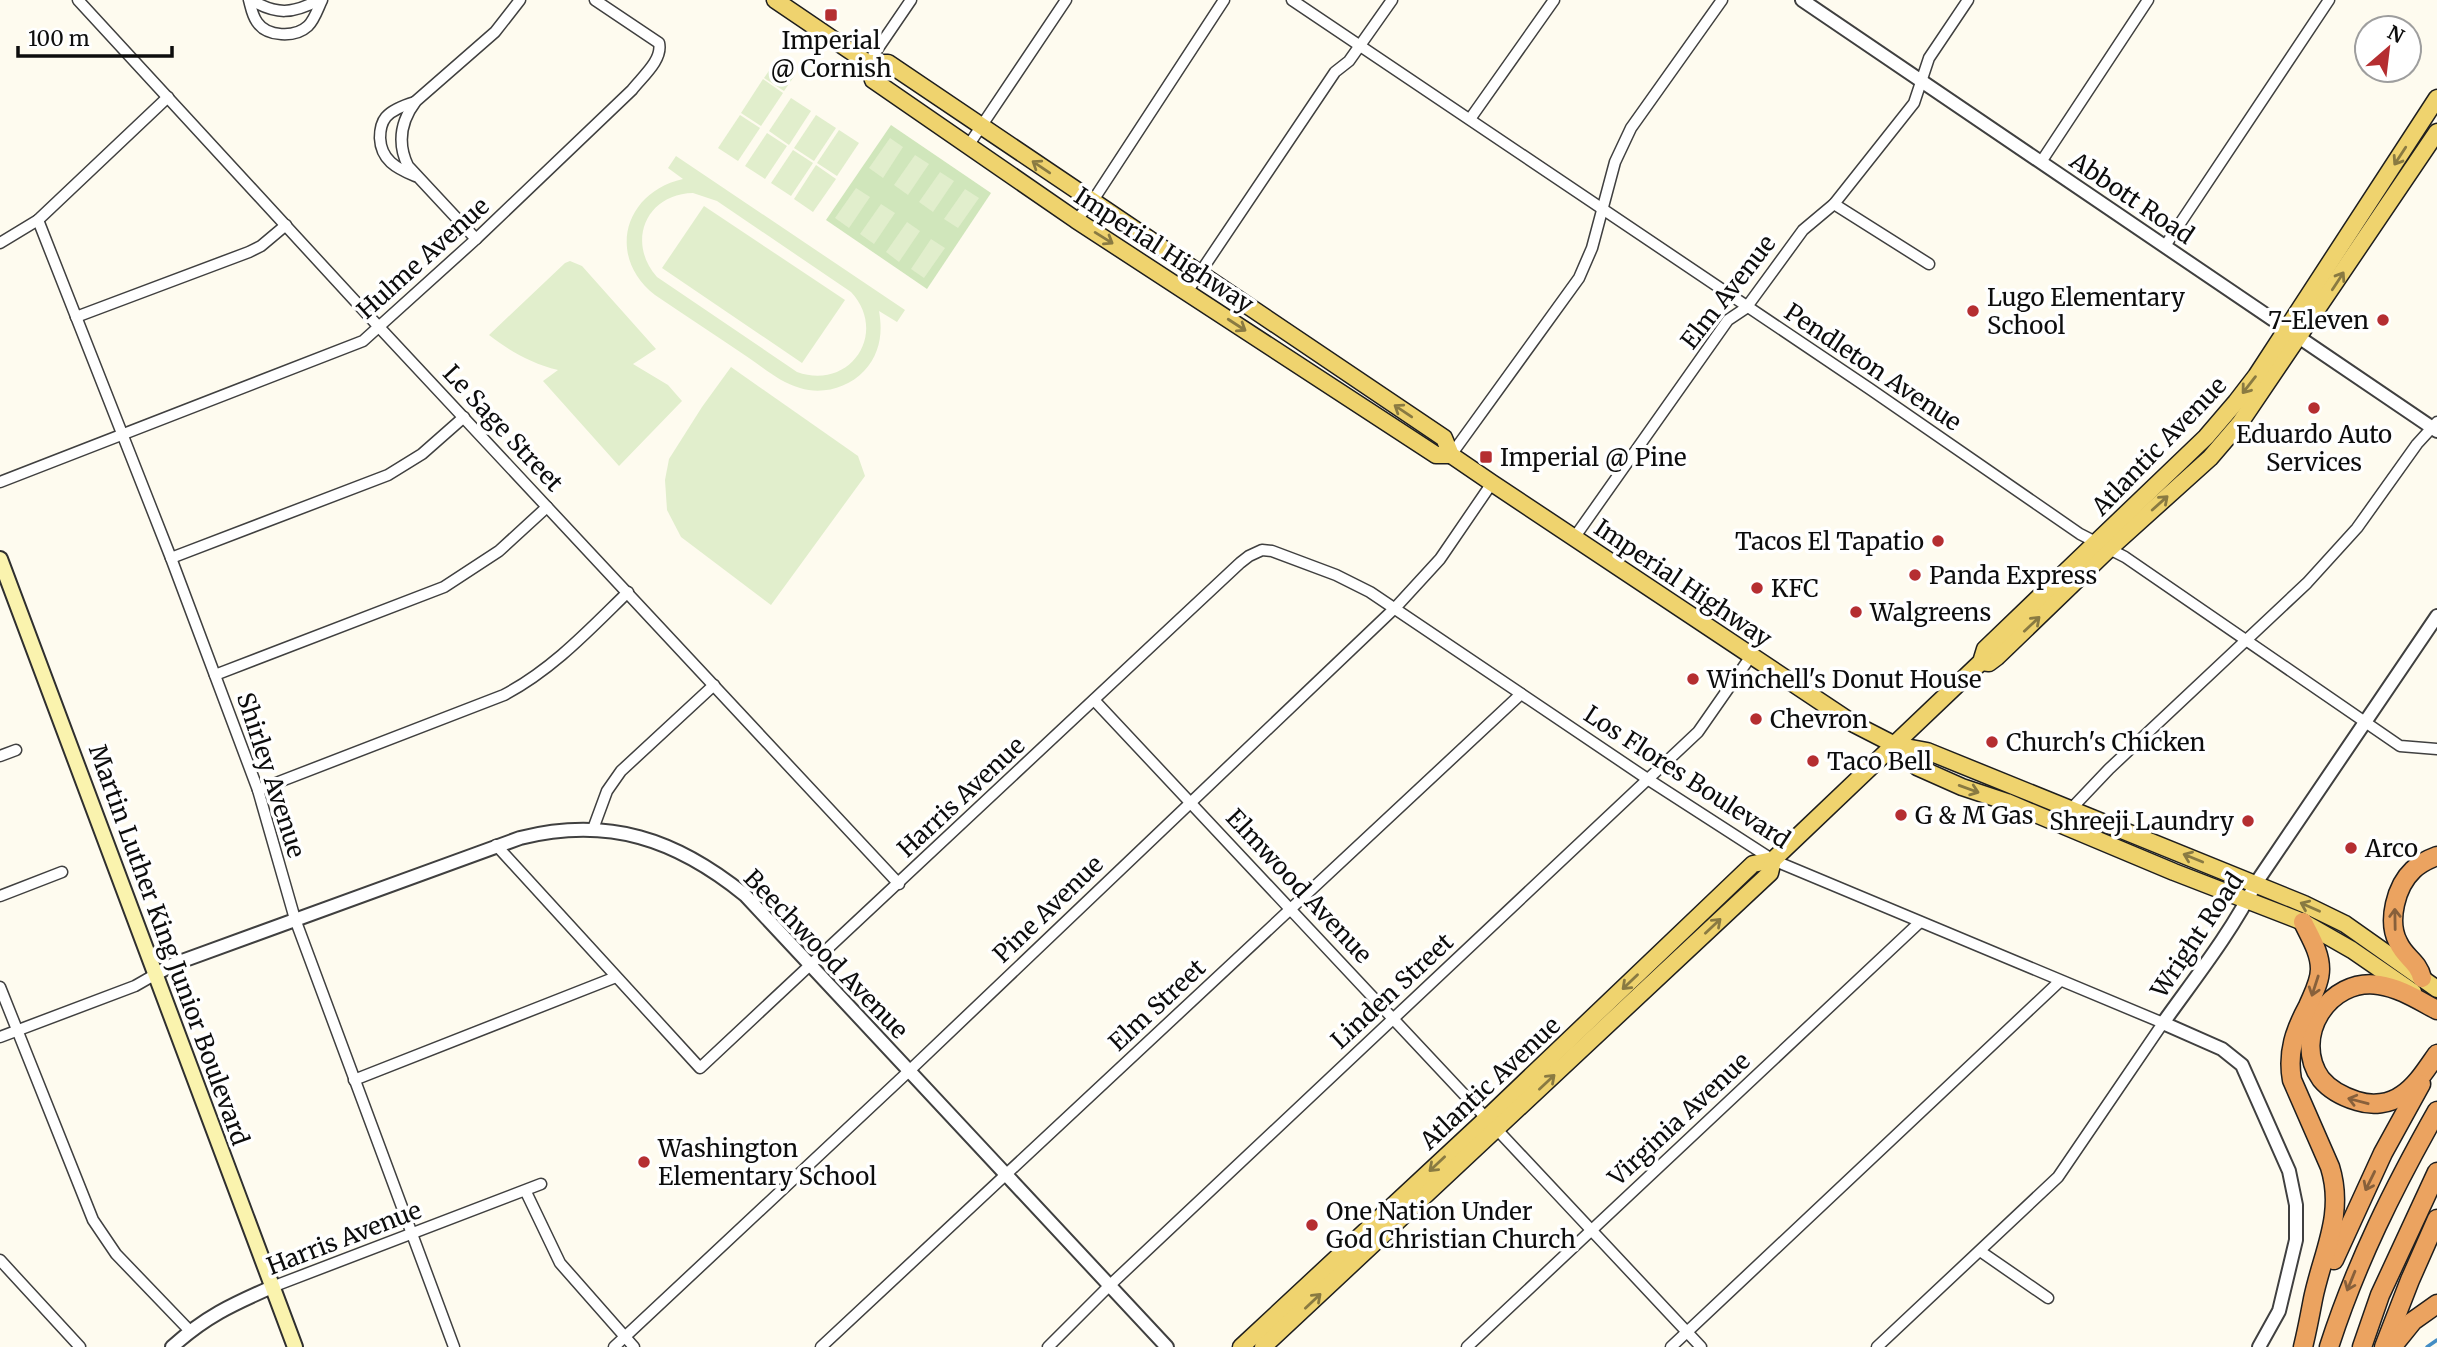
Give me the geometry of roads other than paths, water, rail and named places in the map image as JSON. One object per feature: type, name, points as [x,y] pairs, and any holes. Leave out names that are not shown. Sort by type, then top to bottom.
[{"type":"highway","points":[[2430,984],[2396,940],[2393,912],[2403,882],[2412,870],[2437,856]]},
{"type":"highway","points":[[2303,922],[2317,951],[2320,970],[2318,981],[2292,1041],[2289,1066],[2292,1080],[2330,1167],[2335,1182],[2337,1206],[2313,1299],[2311,1318]]},
{"type":"highway","points":[[2437,1009],[2402,991],[2364,984],[2350,987],[2329,1000],[2322,1010],[2312,1035],[2311,1050],[2314,1066],[2333,1090],[2361,1103],[2376,1104],[2392,1100],[2410,1089],[2437,1055]]},
{"type":"highway","points":[[2303,1347],[2311,1318],[2358,1204],[2437,1055]]},
{"type":"highway","points":[[2329,1347],[2350,1283],[2377,1222],[2437,1111]]},
{"type":"highway","points":[[2362,1347],[2380,1295],[2437,1172]]},
{"type":"highway","points":[[2384,1347],[2437,1219]]},
{"type":"highway","points":[[2392,1347],[2413,1321],[2437,1304]]},
{"type":"main road","name":"Imperial Highway","points":[[775,0],[868,63],[888,63],[1444,439],[1451,455],[1854,724],[1893,744],[1917,766],[1962,787],[2007,802],[2303,922],[2352,950],[2437,1009]]},
{"type":"main road","name":"Imperial Highway","points":[[868,63],[873,80],[1076,220],[1436,455],[1451,455]]},
{"type":"main road","name":"Atlantic Avenue","points":[[2293,333],[2437,98]]},
{"type":"main road","name":"Atlantic Avenue","points":[[1263,1347],[1753,864],[1773,860],[1980,662],[1989,663],[1997,657],[2206,437],[2293,333],[2437,132]]},
{"type":"main road","name":"Martin Luther King Junior Boulevard","points":[[0,559],[295,1347]]},
{"type":"main road","name":"Imperial Highway","points":[[1893,744],[1927,751],[2256,883],[2345,924],[2430,984]]},
{"type":"main road","name":"Atlantic Avenue","points":[[1241,1347],[1492,1124]]},
{"type":"street","name":"Le Sage Street","points":[[78,0],[899,884]]},
{"type":"street","points":[[250,0],[268,9],[285,12],[320,0]]},
{"type":"street","points":[[250,0],[258,24],[267,31],[284,35],[298,32],[308,26],[320,0]]},
{"type":"street","points":[[476,239],[417,177],[403,155],[402,124],[406,113],[416,102],[495,32],[520,0]]},
{"type":"street","name":"Hulme Avenue","points":[[0,482],[363,341],[476,239],[632,90],[659,55],[660,46],[656,40],[595,0]]},
{"type":"street","points":[[868,63],[911,0]]},
{"type":"street","points":[[968,146],[1066,0]]},
{"type":"street","points":[[1076,220],[1092,201],[1224,0]]},
{"type":"street","name":"Pendleton Avenue","points":[[1292,0],[1746,308],[2103,546],[2125,557],[2400,746],[2437,749]]},
{"type":"street","points":[[1187,292],[1335,72],[1349,61],[1392,0]]},
{"type":"street","points":[[1470,119],[1554,0]]},
{"type":"street","points":[[1451,455],[1579,278],[1592,248],[1615,162],[1631,128],[1722,0]]},
{"type":"street","name":"Abbott Road","points":[[1802,0],[2436,427]]},
{"type":"street","name":"Elm Avenue","points":[[1574,538],[1728,320],[1746,308],[1803,230],[1834,204],[1914,103],[1929,58],[1968,0]]},
{"type":"street","points":[[2041,162],[2148,0]]},
{"type":"street","points":[[2165,246],[2329,0]]},
{"type":"street","points":[[0,243],[38,220],[167,97]]},
{"type":"street","points":[[416,102],[398,108],[386,117],[380,134],[381,148],[387,160],[398,169],[417,177]]},
{"type":"street","points":[[1834,204],[1930,264]]},
{"type":"street","name":"Shirley Avenue","points":[[38,220],[171,558],[258,790],[295,919],[454,1347]]},
{"type":"street","points":[[76,317],[249,252],[261,246],[286,225]]},
{"type":"street","points":[[171,558],[388,475],[422,454],[464,417]]},
{"type":"street","points":[[2060,825],[2071,808],[2109,769],[2307,583],[2357,528],[2417,444],[2436,427]]},
{"type":"street","name":"Pine Avenue","points":[[614,1347],[909,1071],[1396,607],[1440,559],[1492,483]]},
{"type":"street","points":[[215,675],[444,587],[499,551],[547,507]]},
{"type":"street","name":"Los Flores Boulevard","points":[[1249,556],[1262,550],[1282,554],[1336,575],[1396,607],[1649,780],[1773,860],[2163,1023]]},
{"type":"street","name":"Harris Avenue","points":[[616,977],[700,1068],[1249,556]]},
{"type":"street","points":[[258,790],[504,695],[541,673],[561,657],[628,592]]},
{"type":"street","name":"Wright Road","points":[[2259,1347],[2279,1311],[2296,1240],[2295,1205],[2289,1171],[2242,1065],[2227,1052],[2163,1023],[2437,616]]},
{"type":"street","name":"Linden Street","points":[[1048,1347],[1109,1286],[1698,732],[1751,656]]},
{"type":"street","points":[[593,829],[607,791],[621,771],[714,685]]},
{"type":"street","name":"Elm Street","points":[[821,1347],[1521,694]]},
{"type":"street","name":"Elmwood Avenue","points":[[1094,699],[1701,1347]]},
{"type":"street","points":[[0,756],[16,750]]},
{"type":"street","name":"Beechwood Avenue","points":[[156,974],[174,964],[496,845],[544,832],[593,829],[643,837],[697,861],[745,895],[1167,1347]]},
{"type":"street","points":[[354,1080],[616,977],[496,845]]},
{"type":"street","points":[[0,896],[62,872]]},
{"type":"street","name":"Virginia Avenue","points":[[1467,1347],[1920,922]]},
{"type":"street","points":[[0,1037],[135,986],[156,974]]},
{"type":"street","points":[[1671,1347],[2060,981]]},
{"type":"street","points":[[0,986],[83,1199],[102,1237],[190,1331]]},
{"type":"street","points":[[1877,1347],[2049,1187],[2067,1166],[2163,1023]]},
{"type":"street","name":"Harris Avenue","points":[[172,1347],[221,1310],[272,1287],[526,1192],[541,1184]]},
{"type":"street","points":[[526,1192],[561,1263],[634,1347]]},
{"type":"street","points":[[1980,1251],[2048,1298]]},
{"type":"street","points":[[0,1260],[80,1347]]},
{"type":"waterway","points":[[2427,1347],[2437,1340]]},
{"type":"place","name":"Imperial @ Cornish","points":[[831,15]]},
{"type":"place","name":"Lugo Elementary School","points":[[1973,311]]},
{"type":"place","name":"7-Eleven","points":[[2383,320]]},
{"type":"place","name":"Eduardo Auto Services","points":[[2314,408]]},
{"type":"place","name":"Imperial @ Pine","points":[[1486,457]]},
{"type":"place","name":"Tacos El Tapatio","points":[[1938,541]]},
{"type":"place","name":"Panda Express","points":[[1915,575]]},
{"type":"place","name":"KFC","points":[[1757,588]]},
{"type":"place","name":"Walgreens","points":[[1856,612]]},
{"type":"place","name":"Winchell's Donut House","points":[[1693,679]]},
{"type":"place","name":"Chevron","points":[[1756,719]]},
{"type":"place","name":"Church's Chicken","points":[[1992,742]]},
{"type":"place","name":"Taco Bell","points":[[1813,761]]},
{"type":"place","name":"G & M Gas","points":[[1901,815]]},
{"type":"place","name":"Shreeji Laundry","points":[[2248,821]]},
{"type":"place","name":"Arco","points":[[2351,848]]},
{"type":"place","name":"Washington Elementary School","points":[[644,1162]]},
{"type":"place","name":"One Nation Under God Christian Church","points":[[1312,1225]]}]
